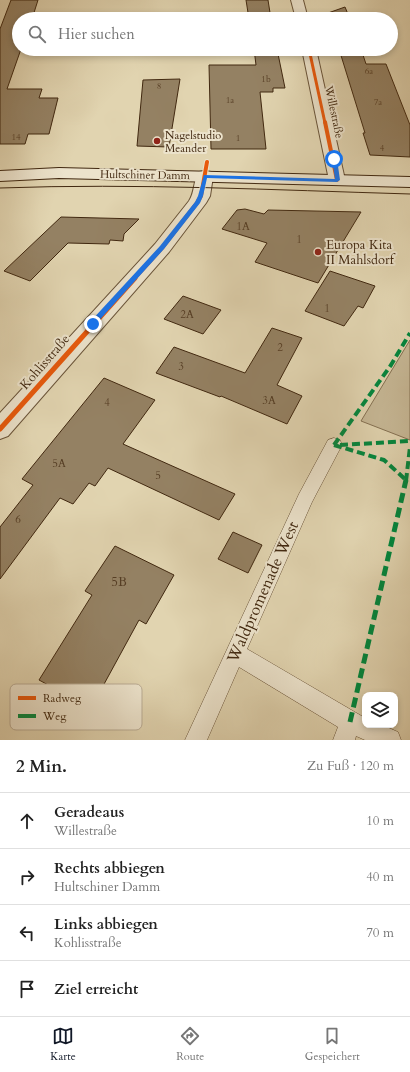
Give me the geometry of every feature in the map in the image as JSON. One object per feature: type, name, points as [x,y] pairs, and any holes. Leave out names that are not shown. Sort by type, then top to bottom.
[{"type":"street","points":[[297,0],[300,12]]},
{"type":"street","name":"Willestraße","points":[[311,56],[334,159],[337,180]]},
{"type":"street","name":"Hultschiner Damm","points":[[0,176],[59,173],[410,182]]},
{"type":"street","name":"Kohlisstraße","points":[[0,429],[162,248],[197,203],[201,196],[205,176]]},
{"type":"lane","name":"Waldpromenade West","points":[[196,740],[305,499],[334,445]]},
{"type":"lane","points":[[235,653],[347,731],[390,740]]},
{"type":"shaded area","points":[[410,340],[410,440],[361,421]]},
{"type":"building","points":[[11,0],[38,0],[34,12],[12,12],[12,56],[19,56],[7,89],[42,89],[39,98],[58,98],[49,134],[28,134],[25,144],[0,144],[0,29]]},
{"type":"building","points":[[246,0],[268,0],[270,12],[248,12]]},
{"type":"building","points":[[345,7],[347,12],[331,12]]},
{"type":"building","points":[[255,56],[278,56],[285,88],[273,88],[273,92],[260,92],[266,149],[211,149],[209,65],[256,65]]},
{"type":"building","points":[[341,56],[363,56],[366,64],[386,64],[410,125],[410,157],[370,155],[363,133],[365,133]]},
{"type":"building","points":[[180,79],[169,147],[137,146],[143,80]]},
{"type":"building","points":[[245,209],[264,214],[268,210],[361,212],[318,283],[255,262],[267,243],[222,229],[237,210]]},
{"type":"building","points":[[61,217],[139,219],[124,234],[123,241],[110,240],[109,244],[68,243],[30,281],[4,271]]},
{"type":"building","points":[[330,271],[375,286],[363,308],[358,306],[344,326],[305,311]]},
{"type":"building","points":[[183,296],[221,310],[203,334],[164,319]]},
{"type":"building","points":[[272,328],[302,338],[277,385],[302,396],[287,424],[221,396],[220,397],[156,373],[174,347],[245,373]]},
{"type":"building","points":[[104,378],[155,400],[123,444],[235,494],[219,520],[108,468],[95,486],[89,483],[73,504],[60,498],[0,579],[0,527],[33,485],[22,479]]},
{"type":"building","points":[[233,532],[262,545],[248,573],[218,559]]},
{"type":"building","points":[[115,546],[174,575],[146,624],[139,620],[104,684],[46,684],[39,680],[92,595],[85,591]]},
{"type":"tram line","points":[[0,188],[103,186],[410,194]]},
{"type":"marked path","points":[[334,445],[391,365],[410,333]]},
{"type":"marked path","points":[[340,445],[410,441]]},
{"type":"marked path","points":[[334,445],[384,460],[406,480]]},
{"type":"marked path","points":[[350,722],[406,480],[410,447]]},
{"type":"cycle path","points":[[310,56],[337,180]]},
{"type":"cycle path","points":[[0,429],[162,248],[197,203],[201,196],[207,162]]},
{"type":"place","name":"Nagelstudio Meander","points":[[157,141]]},
{"type":"place","name":"Europa Kita II Mahlsdorf","points":[[318,252]]},
{"type":"route","points":[[93,324],[162,248],[197,203],[201,196],[205,176],[337,180],[334,159]]}]
